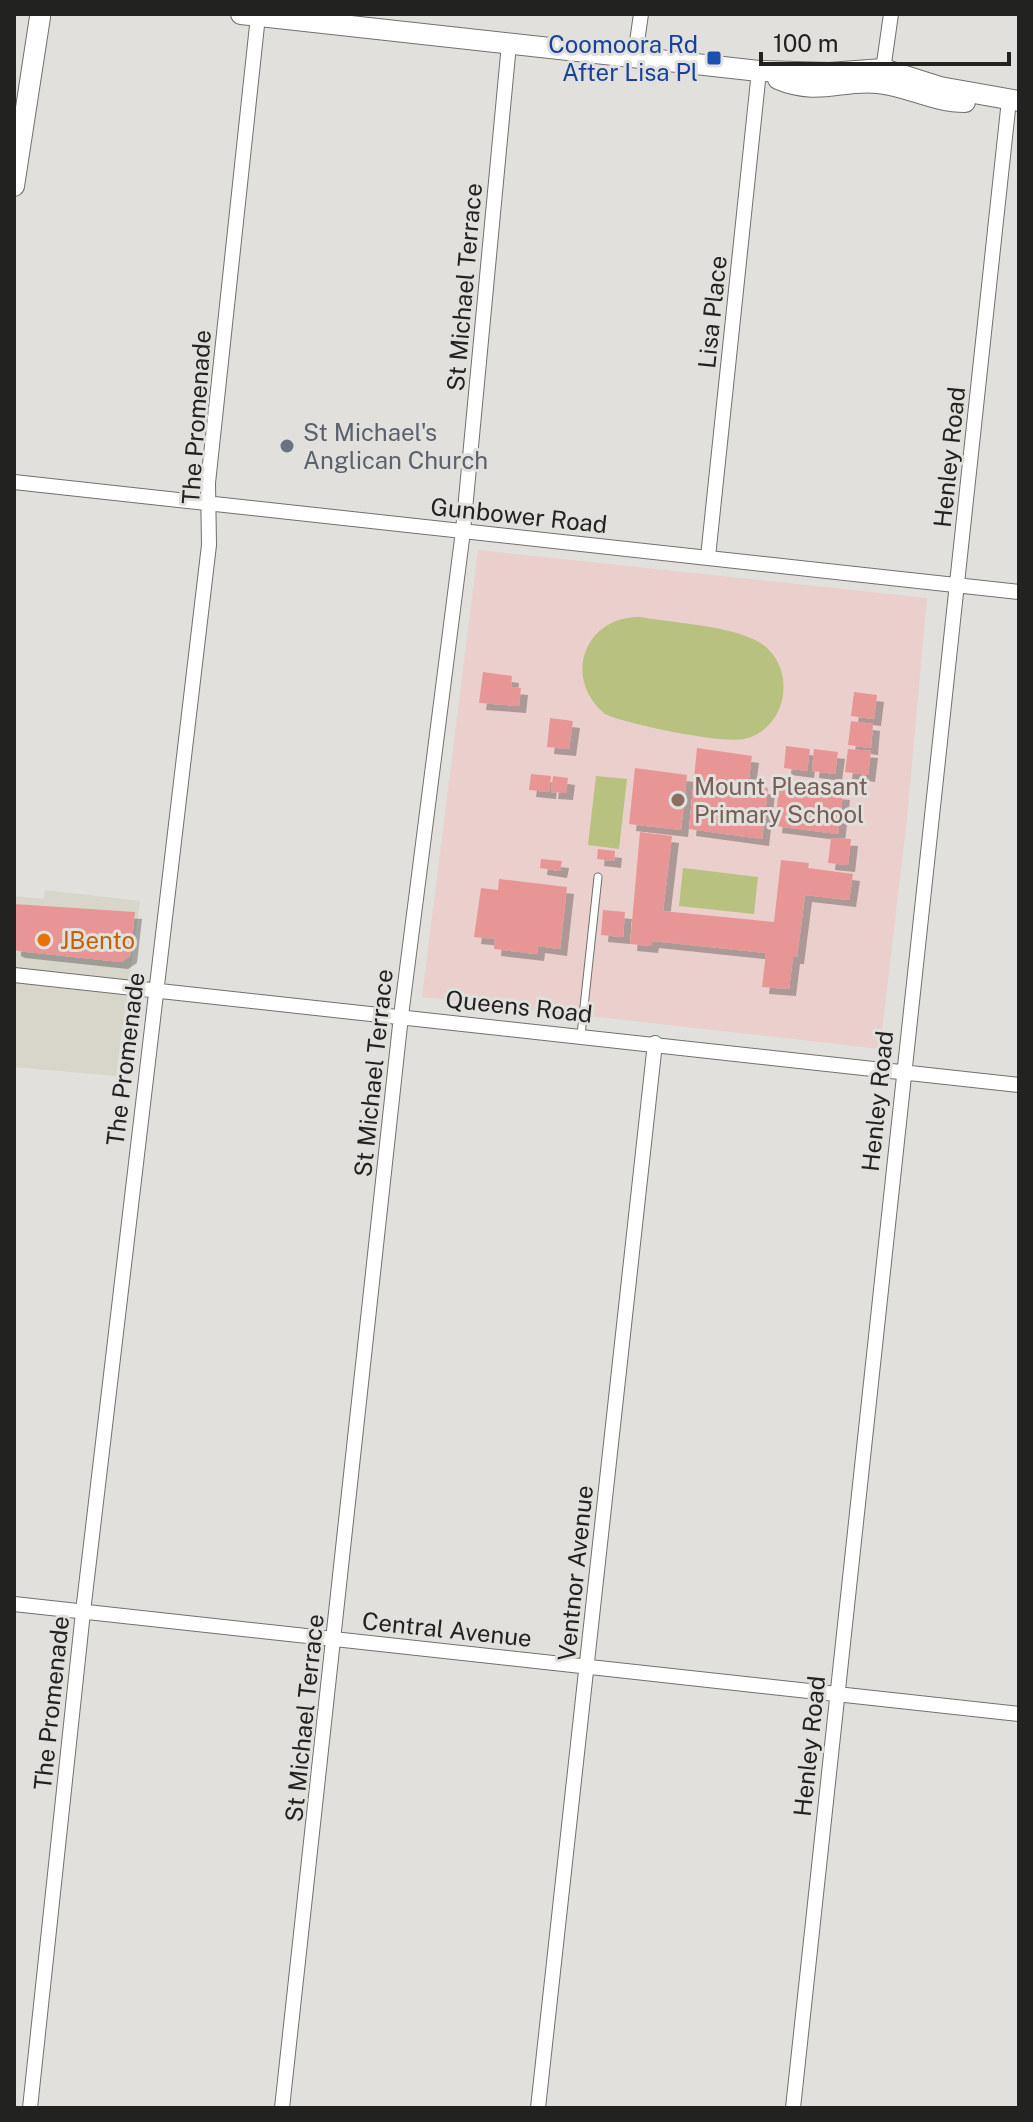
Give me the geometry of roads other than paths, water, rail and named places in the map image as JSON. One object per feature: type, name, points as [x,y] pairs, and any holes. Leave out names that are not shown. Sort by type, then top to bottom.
[{"type":"street","points":[[635,56],[641,14]]},
{"type":"street","points":[[882,76],[891,14]]},
{"type":"street","points":[[14,186],[37,15]]},
{"type":"street","points":[[250,15],[759,71],[792,85],[811,88],[882,76],[937,101],[1014,100]]},
{"type":"street","name":"The Promenade","points":[[30,2108],[83,1612],[211,505],[208,483],[250,15]]},
{"type":"street","name":"St Michael Terrace","points":[[282,2108],[401,1016],[463,531],[509,44]]},
{"type":"street","name":"Lisa Place","points":[[708,557],[759,71]]},
{"type":"street","name":"Henley Road","points":[[793,2108],[902,1072],[1014,100]]},
{"type":"street","name":"Gunbower Road","points":[[14,482],[1019,592]]},
{"type":"street","name":"Queens Road","points":[[14,975],[1019,1085]]},
{"type":"street","name":"Ventnor Avenue","points":[[538,2108],[655,1043]]},
{"type":"street","name":"Central Avenue","points":[[14,1604],[1019,1714]]},
{"type":"lane","points":[[581,1035],[598,877]]},
{"type":"place","name":"Coomoora Rd After Lisa Pl","points":[[714,58]]},
{"type":"place","name":"St Michael's Anglican Church","points":[[287,446]]},
{"type":"place","name":"Mount Pleasant Primary School","points":[[678,800]]},
{"type":"place","name":"JBento","points":[[44,940]]}]
